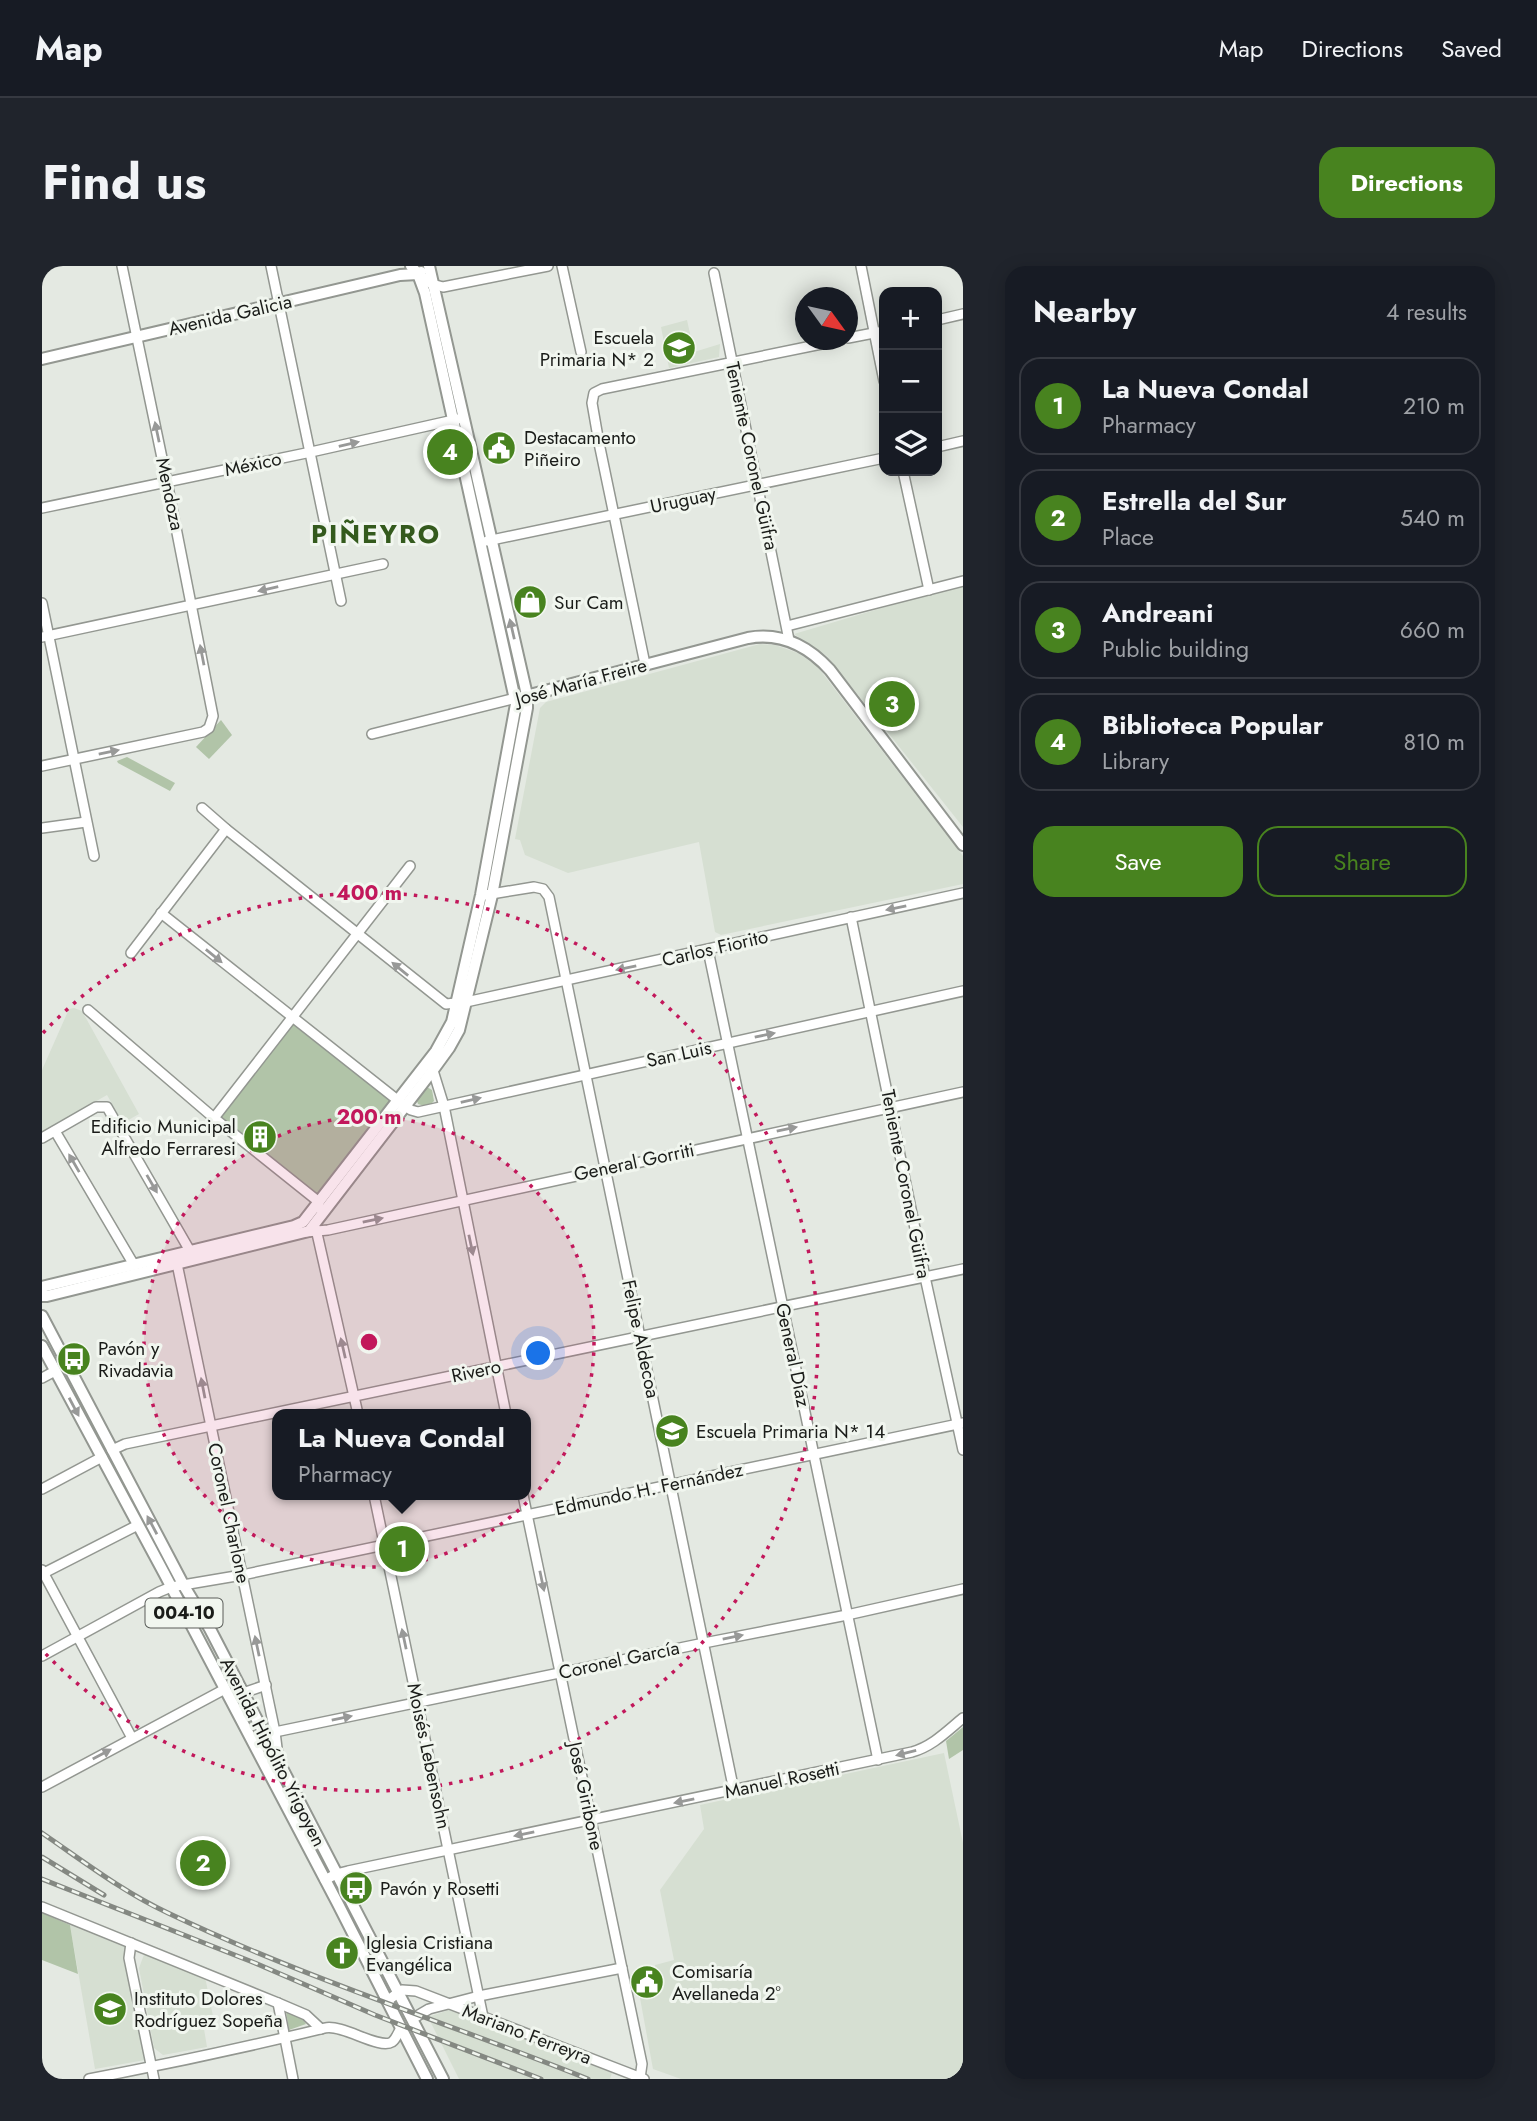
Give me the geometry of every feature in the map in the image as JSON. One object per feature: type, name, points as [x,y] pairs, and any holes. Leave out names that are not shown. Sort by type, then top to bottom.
[{"type":"main road","points":[[42,1296],[303,1222],[455,1039],[527,708],[521,697],[428,266],[415,270],[425,293],[460,419]]},
{"type":"main road","name":"Avenida Galicia","points":[[42,359],[415,270]]},
{"type":"main road","name":"José María Freire","points":[[521,697],[758,636],[789,640]]},
{"type":"main road","points":[[789,640],[815,656],[830,670],[963,845]]},
{"type":"main road","points":[[192,1255],[313,1230],[402,1103]]},
{"type":"main road","points":[[42,1287],[134,1265],[176,1259]]},
{"type":"main road","name":"Avenida Hipólito Yrigoyen","points":[[42,1316],[184,1586],[210,1629],[443,2079]]},
{"type":"main road","name":"Avenida Hipólito Yrigoyen","points":[[42,1346],[225,1689],[427,2079]]},
{"type":"street","name":"Mendoza","points":[[74,760],[203,732],[214,716],[122,266]]},
{"type":"street","points":[[271,266],[341,601]]},
{"type":"street","points":[[415,270],[432,284],[443,288],[548,266]]},
{"type":"street","points":[[562,266],[581,352]]},
{"type":"street","points":[[858,336],[879,332],[861,266]]},
{"type":"street","name":"Teniente Coronel Güifra","points":[[715,273],[789,640]]},
{"type":"street","points":[[942,319],[963,314]]},
{"type":"street","points":[[645,664],[613,515],[592,403],[594,393],[795,349]]},
{"type":"street","name":"México","points":[[42,508],[460,419]]},
{"type":"street","points":[[942,446],[963,441]]},
{"type":"street","name":"Uruguay","points":[[487,541],[879,459]]},
{"type":"street","points":[[904,476],[929,590]]},
{"type":"street","points":[[45,636],[383,564]]},
{"type":"street","points":[[787,626],[963,581]]},
{"type":"street","points":[[42,603],[45,636],[94,856]]},
{"type":"street","name":"José María Freire","points":[[372,734],[521,697]]},
{"type":"street","points":[[42,766],[74,760]]},
{"type":"street","points":[[202,808],[440,1002],[461,1003]]},
{"type":"street","points":[[42,828],[86,822]]},
{"type":"street","points":[[131,953],[226,829]]},
{"type":"street","points":[[214,1118],[410,866]]},
{"type":"street","name":"Felipe Aldecoa","points":[[487,895],[534,887],[543,889],[549,897],[734,1791]]},
{"type":"street","name":"Carlos Fiorito","points":[[461,1003],[963,894]]},
{"type":"street","points":[[161,913],[402,1103]]},
{"type":"street","name":"Teniente Coronel Güifra","points":[[851,917],[925,1277],[960,1424],[963,1450]]},
{"type":"street","name":"General Díaz","points":[[708,950],[878,1760]]},
{"type":"street","name":"San Luis","points":[[402,1103],[418,1112],[963,991]]},
{"type":"street","points":[[88,1010],[214,1118],[319,1202],[313,1230],[357,1409]]},
{"type":"street","points":[[432,1065],[444,1106],[505,1409]]},
{"type":"street","name":"General Gorriti","points":[[313,1230],[963,1092]]},
{"type":"street","points":[[42,1138],[96,1107],[103,1106],[110,1111],[192,1255]]},
{"type":"street","points":[[55,1131],[134,1265]]},
{"type":"street","name":"Coronel Charlone","points":[[176,1259],[266,1685],[278,1762]]},
{"type":"street","name":"Rivero","points":[[292,1409],[963,1269]]},
{"type":"street","points":[[42,1378],[55,1371]]},
{"type":"street","name":"Rivero","points":[[112,1450],[125,1444],[272,1413]]},
{"type":"street","name":"Edmundo H. Fernández","points":[[171,1587],[242,1575],[960,1424]]},
{"type":"street","points":[[42,1489],[102,1457]]},
{"type":"street","name":"Moisés Lebensohn","points":[[375,1500],[484,2017]]},
{"type":"street","name":"José Giribone","points":[[524,1500],[642,2064],[642,2078]]},
{"type":"street","points":[[132,1738],[43,1572],[138,1525]]},
{"type":"street","points":[[42,1656],[171,1587]]},
{"type":"street","name":"Coronel García","points":[[275,1732],[963,1589]]},
{"type":"street","points":[[243,1693],[266,1685]]},
{"type":"street","points":[[42,1787],[225,1689]]},
{"type":"street","name":"Manuel Rosetti","points":[[449,1850],[878,1760],[927,1747],[963,1718]]},
{"type":"street","points":[[325,1880],[336,1874],[449,1850]]},
{"type":"street","points":[[42,1907],[306,2015],[321,2029]]},
{"type":"street","points":[[131,1943],[130,1958],[154,2079]]},
{"type":"street","points":[[449,2004],[622,1968]]},
{"type":"street","name":"Mariano Ferreyra","points":[[398,1992],[409,1989],[642,2078]]},
{"type":"street","points":[[387,2001],[398,1992]]},
{"type":"street","points":[[278,2003],[293,2079]]},
{"type":"street","name":"Mariano Ferreyra","points":[[412,2019],[429,2009],[449,2004]]},
{"type":"street","points":[[89,2079],[285,2039],[321,2029],[334,2028],[385,2044],[395,2039],[401,2028]]},
{"type":"shaded area","name":"Escuela Primaria N* 2","points":[[687,320],[694,352],[720,344],[719,357],[669,368],[661,327]]},
{"type":"shaded area","points":[[963,584],[963,827],[827,656],[794,634]]},
{"type":"shaded area","points":[[760,644],[775,645],[798,653],[817,666],[963,856],[963,884],[721,935],[715,932],[699,842],[568,873],[525,855],[520,840],[515,839],[540,708],[546,702]]},
{"type":"shaded area","points":[[69,1009],[82,1011],[139,1114],[123,1123],[107,1095],[42,1132],[42,1070]]},
{"type":"shaded area","points":[[944,1753],[963,1843],[963,2079],[681,2079],[653,2069],[640,1998],[660,1994],[655,1965],[674,1960],[660,1890],[704,1829],[700,1805]]},
{"type":"shaded area","name":"Instituto Dolores Rodríguez Sopeña","points":[[70,1925],[127,1948],[125,1953],[145,2060],[95,2069]]},
{"type":"shaded area","points":[[145,1952],[205,1977],[214,2021],[203,2023],[207,2047],[163,2055],[154,2048],[139,1968]]},
{"type":"shaded area","points":[[449,2010],[612,2073],[610,2079],[459,2079],[428,2017]]},
{"type":"green space","points":[[221,720],[232,735],[209,759],[196,747]]},
{"type":"green space","points":[[127,757],[175,783],[170,791],[118,763],[117,761]]},
{"type":"green space","points":[[292,1018],[398,1100],[319,1202],[214,1118]]},
{"type":"green space","points":[[427,1087],[432,1090],[434,1101],[426,1105],[418,1104],[417,1101]]},
{"type":"green space","points":[[963,1727],[963,1750],[949,1759],[946,1741]]},
{"type":"green space","points":[[42,1913],[70,1925],[78,1974],[42,1960]]},
{"type":"green space","points":[[286,2011],[302,2018],[306,2024],[289,2030]]},
{"type":"railway","points":[[42,1833],[135,1896],[219,1936],[324,1979],[588,2079]]},
{"type":"railway","points":[[42,1857],[104,1895]]},
{"type":"railway","points":[[42,1879],[255,1963],[375,2015],[541,2079]]},
{"type":"place","name":"Escuela Primaria N* 2","points":[[679,348]]},
{"type":"place","name":"Destacamento Piñeiro","points":[[499,448]]},
{"type":"place","name":"Biblioteca Popular","points":[[450,452]]},
{"type":"place","name":"Sur Cam","points":[[530,602]]},
{"type":"place","name":"Andreani","points":[[892,704]]},
{"type":"place","name":"Edificio Municipal Alfredo Ferraresi","points":[[260,1137]]},
{"type":"place","name":"Pavón y Rivadavia","points":[[74,1359]]},
{"type":"place","name":"Escuela Primaria N* 14","points":[[672,1431]]},
{"type":"place","name":"La Nueva Condal","points":[[402,1549]]},
{"type":"place","name":"Estrella del Sur","points":[[203,1863]]},
{"type":"place","name":"Pavón y Rosetti","points":[[356,1888]]},
{"type":"place","name":"Iglesia Cristiana Evangélica","points":[[342,1953]]},
{"type":"place","name":"Comisaría Avellaneda 2°","points":[[647,1982]]},
{"type":"place","name":"Instituto Dolores Rodríguez Sopeña","points":[[110,2009]]},
{"type":"district","name":"PIÑEYRO","points":[[376,534]]}]
